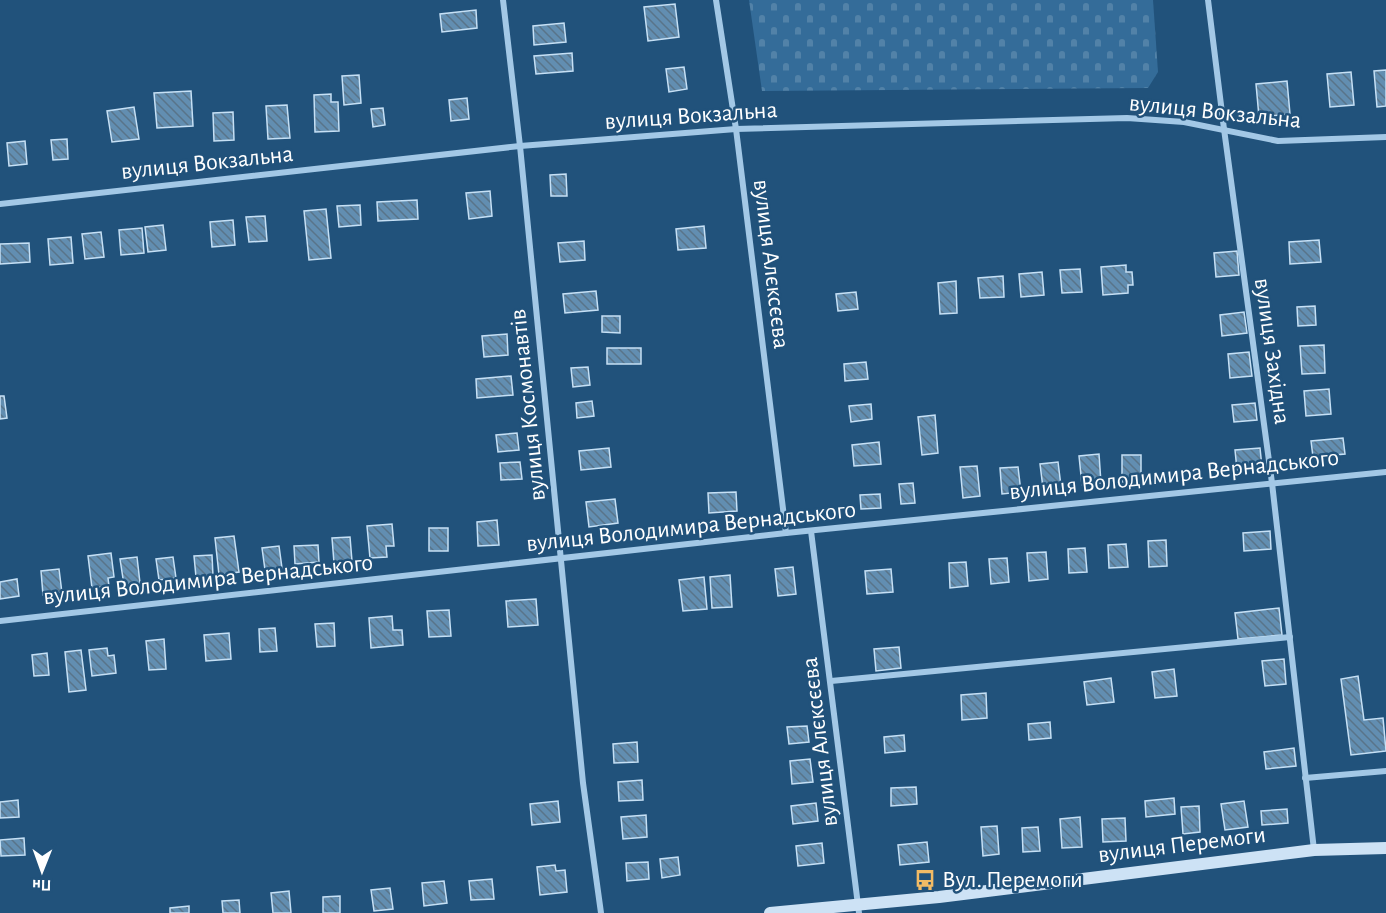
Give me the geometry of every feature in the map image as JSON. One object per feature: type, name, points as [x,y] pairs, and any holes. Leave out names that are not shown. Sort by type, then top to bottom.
[{"type":"main road","name":"вулиця Перемоги","points":[[770,913],[859,909],[1314,850],[1386,848]]},
{"type":"street","name":"вулиця Космонавтів","points":[[503,0],[520,146],[583,783],[601,913]]},
{"type":"street","name":"вулиця Алєксєєва","points":[[716,0],[736,129],[786,533]]},
{"type":"street","name":"вулиця Західна","points":[[1208,0],[1272,483],[1314,850]]},
{"type":"street","name":"вулиця Вокзальна","points":[[0,204],[520,146],[736,129],[1128,118],[1185,122],[1278,141],[1386,137]]},
{"type":"street","name":"вулиця Володимира Вернадського","points":[[0,621],[786,533],[1386,472]]},
{"type":"street","name":"вулиця Алєксєєва","points":[[812,531],[859,909]]},
{"type":"street","points":[[831,681],[1290,637]]},
{"type":"street","points":[[1305,778],[1386,771]]},
{"type":"green space","points":[[749,0],[1153,0],[1158,72],[1148,88],[762,91]]},
{"type":"building","points":[[675,4],[679,37],[648,41],[644,7]]},
{"type":"building","points":[[476,10],[477,28],[442,32],[440,14]]},
{"type":"building","points":[[564,23],[566,42],[534,45],[533,26]]},
{"type":"building","points":[[572,53],[573,71],[536,74],[534,56]]},
{"type":"building","points":[[684,67],[687,89],[669,92],[666,69]]},
{"type":"building","points":[[1386,70],[1386,106],[1377,107],[1374,71]]},
{"type":"building","points":[[1351,72],[1354,105],[1330,107],[1327,74]]},
{"type":"building","points":[[359,75],[361,103],[344,105],[342,76]]},
{"type":"building","points":[[1287,81],[1290,114],[1259,117],[1256,84]]},
{"type":"building","points":[[191,91],[193,126],[157,128],[154,93]]},
{"type":"building","points":[[331,94],[331,102],[338,102],[339,131],[315,132],[314,95]]},
{"type":"building","points":[[467,98],[469,119],[451,121],[449,100]]},
{"type":"building","points":[[287,105],[290,138],[268,139],[266,106]]},
{"type":"building","points":[[134,107],[139,139],[112,142],[107,111]]},
{"type":"building","points":[[383,108],[385,125],[373,127],[371,109]]},
{"type":"building","points":[[233,112],[234,140],[214,141],[213,113]]},
{"type":"building","points":[[67,139],[68,159],[53,160],[51,140]]},
{"type":"building","points":[[25,141],[27,164],[9,166],[7,143]]},
{"type":"building","points":[[566,174],[567,196],[551,196],[550,175]]},
{"type":"building","points":[[490,191],[492,216],[469,219],[466,193]]},
{"type":"building","points":[[417,200],[418,219],[378,221],[377,202]]},
{"type":"building","points":[[360,205],[361,225],[339,227],[337,206]]},
{"type":"building","points":[[326,209],[331,258],[309,260],[304,211]]},
{"type":"building","points":[[265,216],[267,241],[249,242],[246,217]]},
{"type":"building","points":[[233,220],[235,245],[212,247],[210,222]]},
{"type":"building","points":[[163,225],[166,250],[148,252],[145,227]]},
{"type":"building","points":[[704,226],[706,248],[678,250],[676,229]]},
{"type":"building","points":[[142,228],[144,253],[121,255],[119,230]]},
{"type":"building","points":[[101,232],[104,257],[85,259],[82,234]]},
{"type":"building","points":[[71,237],[73,263],[50,265],[48,239]]},
{"type":"building","points":[[1319,240],[1321,262],[1290,264],[1289,242]]},
{"type":"building","points":[[584,241],[585,260],[560,262],[558,243]]},
{"type":"building","points":[[29,243],[30,262],[0,264],[0,244]]},
{"type":"building","points":[[1237,251],[1239,275],[1216,277],[1214,253]]},
{"type":"building","points":[[1126,265],[1126,272],[1132,272],[1133,285],[1128,285],[1128,293],[1103,295],[1101,267]]},
{"type":"building","points":[[1080,269],[1082,292],[1062,293],[1060,270]]},
{"type":"building","points":[[1042,272],[1044,295],[1021,297],[1019,274]]},
{"type":"building","points":[[1003,276],[1004,297],[980,298],[978,278]]},
{"type":"building","points":[[956,281],[957,313],[940,314],[938,283]]},
{"type":"building","points":[[596,291],[598,310],[565,313],[563,294]]},
{"type":"building","points":[[856,292],[858,309],[838,311],[836,294]]},
{"type":"building","points":[[1315,306],[1316,325],[1298,326],[1297,307]]},
{"type":"building","points":[[1244,312],[1247,333],[1222,336],[1220,315]]},
{"type":"building","points":[[602,316],[620,316],[620,333],[602,332]]},
{"type":"building","points":[[507,334],[508,355],[484,357],[482,336]]},
{"type":"building","points":[[1324,345],[1325,373],[1302,374],[1300,346]]},
{"type":"building","points":[[607,348],[641,348],[641,364],[607,364]]},
{"type":"building","points":[[1249,352],[1252,376],[1230,378],[1228,354]]},
{"type":"building","points":[[866,362],[868,379],[845,381],[844,364]]},
{"type":"building","points":[[588,367],[590,385],[573,387],[571,368]]},
{"type":"building","points":[[511,376],[513,395],[477,398],[476,379]]},
{"type":"building","points":[[1329,389],[1331,414],[1306,416],[1304,391]]},
{"type":"building","points":[[0,396],[4,396],[7,418],[0,419]]},
{"type":"building","points":[[592,401],[594,416],[577,418],[576,403]]},
{"type":"building","points":[[1255,403],[1257,420],[1234,422],[1232,405]]},
{"type":"building","points":[[871,404],[872,419],[851,422],[849,406]]},
{"type":"building","points":[[935,415],[938,453],[922,455],[918,417]]},
{"type":"building","points":[[517,433],[519,450],[498,452],[496,435]]},
{"type":"building","points":[[1343,438],[1345,454],[1313,457],[1311,441]]},
{"type":"building","points":[[879,442],[881,464],[854,466],[852,445]]},
{"type":"building","points":[[609,448],[611,467],[581,470],[579,451]]},
{"type":"building","points":[[1260,448],[1262,467],[1237,470],[1235,450]]},
{"type":"building","points":[[1099,454],[1101,483],[1082,485],[1079,456]]},
{"type":"building","points":[[1122,455],[1141,455],[1141,482],[1122,482]]},
{"type":"building","points":[[520,462],[522,479],[501,480],[500,463]]},
{"type":"building","points":[[1058,462],[1061,486],[1043,488],[1040,464]]},
{"type":"building","points":[[977,466],[980,496],[963,498],[960,467]]},
{"type":"building","points":[[1018,467],[1021,492],[1002,494],[1000,468]]},
{"type":"building","points":[[913,483],[915,503],[901,504],[899,484]]},
{"type":"building","points":[[736,492],[737,511],[709,513],[708,493]]},
{"type":"building","points":[[880,494],[881,508],[861,509],[860,495]]},
{"type":"building","points":[[615,499],[618,523],[589,527],[586,502]]},
{"type":"building","points":[[497,520],[499,545],[478,546],[477,522]]},
{"type":"building","points":[[392,524],[394,546],[386,546],[387,557],[370,558],[367,526]]},
{"type":"building","points":[[429,528],[448,528],[448,551],[429,551]]},
{"type":"building","points":[[1270,531],[1271,549],[1244,551],[1243,533]]},
{"type":"building","points":[[234,536],[239,572],[219,575],[215,538]]},
{"type":"building","points":[[350,537],[352,561],[334,563],[332,538]]},
{"type":"building","points":[[1166,540],[1167,566],[1149,567],[1148,541]]},
{"type":"building","points":[[1126,544],[1128,567],[1109,568],[1108,545]]},
{"type":"building","points":[[318,545],[319,562],[295,564],[294,546]]},
{"type":"building","points":[[279,546],[282,568],[265,570],[262,548]]},
{"type":"building","points":[[1085,548],[1087,572],[1069,573],[1068,549]]},
{"type":"building","points":[[1046,552],[1048,579],[1029,581],[1027,553]]},
{"type":"building","points":[[111,553],[114,577],[108,578],[109,586],[92,588],[88,556]]},
{"type":"building","points":[[212,555],[213,576],[196,577],[194,556]]},
{"type":"building","points":[[137,557],[140,583],[124,585],[120,559]]},
{"type":"building","points":[[173,557],[176,578],[159,580],[156,559]]},
{"type":"building","points":[[1007,558],[1009,582],[991,584],[989,559]]},
{"type":"building","points":[[966,562],[968,586],[950,588],[949,563]]},
{"type":"building","points":[[793,567],[796,594],[778,596],[775,569]]},
{"type":"building","points":[[59,569],[62,593],[43,595],[41,571]]},
{"type":"building","points":[[891,569],[893,592],[867,594],[865,571]]},
{"type":"building","points":[[730,575],[732,607],[712,608],[710,577]]},
{"type":"building","points":[[704,577],[707,609],[683,611],[679,580]]},
{"type":"building","points":[[17,579],[19,596],[0,599],[0,582]]},
{"type":"building","points":[[536,599],[538,625],[508,627],[506,601]]},
{"type":"building","points":[[1279,608],[1282,635],[1238,639],[1235,613]]},
{"type":"building","points":[[449,610],[451,636],[429,637],[427,611]]},
{"type":"building","points":[[392,616],[393,630],[402,630],[403,645],[371,648],[369,618]]},
{"type":"building","points":[[334,623],[335,646],[317,647],[315,624]]},
{"type":"building","points":[[275,628],[277,651],[260,652],[259,629]]},
{"type":"building","points":[[229,633],[231,659],[206,661],[204,635]]},
{"type":"building","points":[[164,639],[166,669],[149,670],[146,641]]},
{"type":"building","points":[[899,647],[901,668],[876,671],[874,649]]},
{"type":"building","points":[[107,648],[108,656],[114,655],[116,673],[92,676],[89,650]]},
{"type":"building","points":[[81,650],[86,690],[69,692],[65,652]]},
{"type":"building","points":[[47,653],[49,675],[34,676],[32,655]]},
{"type":"building","points":[[1284,659],[1286,684],[1265,686],[1262,661]]},
{"type":"building","points":[[1174,669],[1177,696],[1155,698],[1152,672]]},
{"type":"building","points":[[1358,676],[1364,720],[1383,718],[1386,751],[1351,755],[1341,679]]},
{"type":"building","points":[[1111,678],[1114,702],[1087,705],[1084,682]]},
{"type":"building","points":[[986,693],[987,718],[962,720],[961,695]]},
{"type":"building","points":[[1050,722],[1051,738],[1029,740],[1028,724]]},
{"type":"building","points":[[807,726],[809,742],[789,744],[787,727]]},
{"type":"building","points":[[904,735],[905,751],[885,753],[884,737]]},
{"type":"building","points":[[637,742],[638,762],[614,763],[613,744]]},
{"type":"building","points":[[1294,748],[1296,766],[1266,769],[1264,752]]},
{"type":"building","points":[[810,759],[813,782],[792,784],[790,761]]},
{"type":"building","points":[[642,780],[643,800],[619,801],[618,782]]},
{"type":"building","points":[[916,787],[917,804],[891,806],[891,788]]},
{"type":"building","points":[[1174,798],[1175,814],[1146,817],[1145,801]]},
{"type":"building","points":[[18,800],[19,817],[0,818],[0,802]]},
{"type":"building","points":[[558,801],[560,822],[532,825],[530,804]]},
{"type":"building","points":[[1244,801],[1248,827],[1225,830],[1221,804]]},
{"type":"building","points":[[816,803],[818,821],[793,824],[791,806]]},
{"type":"building","points":[[1199,806],[1200,832],[1183,834],[1181,807]]},
{"type":"building","points":[[1287,809],[1288,823],[1262,825],[1261,811]]},
{"type":"building","points":[[646,815],[647,837],[623,839],[621,817]]},
{"type":"building","points":[[1080,817],[1082,847],[1062,848],[1060,819]]},
{"type":"building","points":[[1125,818],[1126,841],[1103,842],[1102,819]]},
{"type":"building","points":[[997,826],[999,854],[983,856],[981,827]]},
{"type":"building","points":[[1038,827],[1040,851],[1023,852],[1022,828]]},
{"type":"building","points":[[24,838],[25,855],[1,856],[0,840]]},
{"type":"building","points":[[927,842],[929,862],[900,865],[898,845]]},
{"type":"building","points":[[822,843],[824,863],[798,866],[796,846]]},
{"type":"building","points":[[678,857],[680,875],[662,878],[660,859]]},
{"type":"building","points":[[648,862],[649,879],[627,881],[626,863]]},
{"type":"building","points":[[555,865],[556,871],[565,870],[567,892],[540,895],[537,867]]},
{"type":"building","points":[[492,879],[494,899],[471,900],[469,881]]},
{"type":"building","points":[[444,881],[447,903],[424,906],[422,883]]},
{"type":"building","points":[[390,888],[393,909],[374,911],[371,890]]},
{"type":"building","points":[[289,891],[291,913],[273,913],[271,893]]},
{"type":"building","points":[[340,896],[340,913],[323,913],[323,897]]},
{"type":"building","points":[[239,900],[240,913],[223,913],[222,901]]},
{"type":"building","points":[[189,906],[189,913],[170,913],[170,908]]},
{"type":"place","name":"Вул. Перемоги","points":[[925,880]]}]
